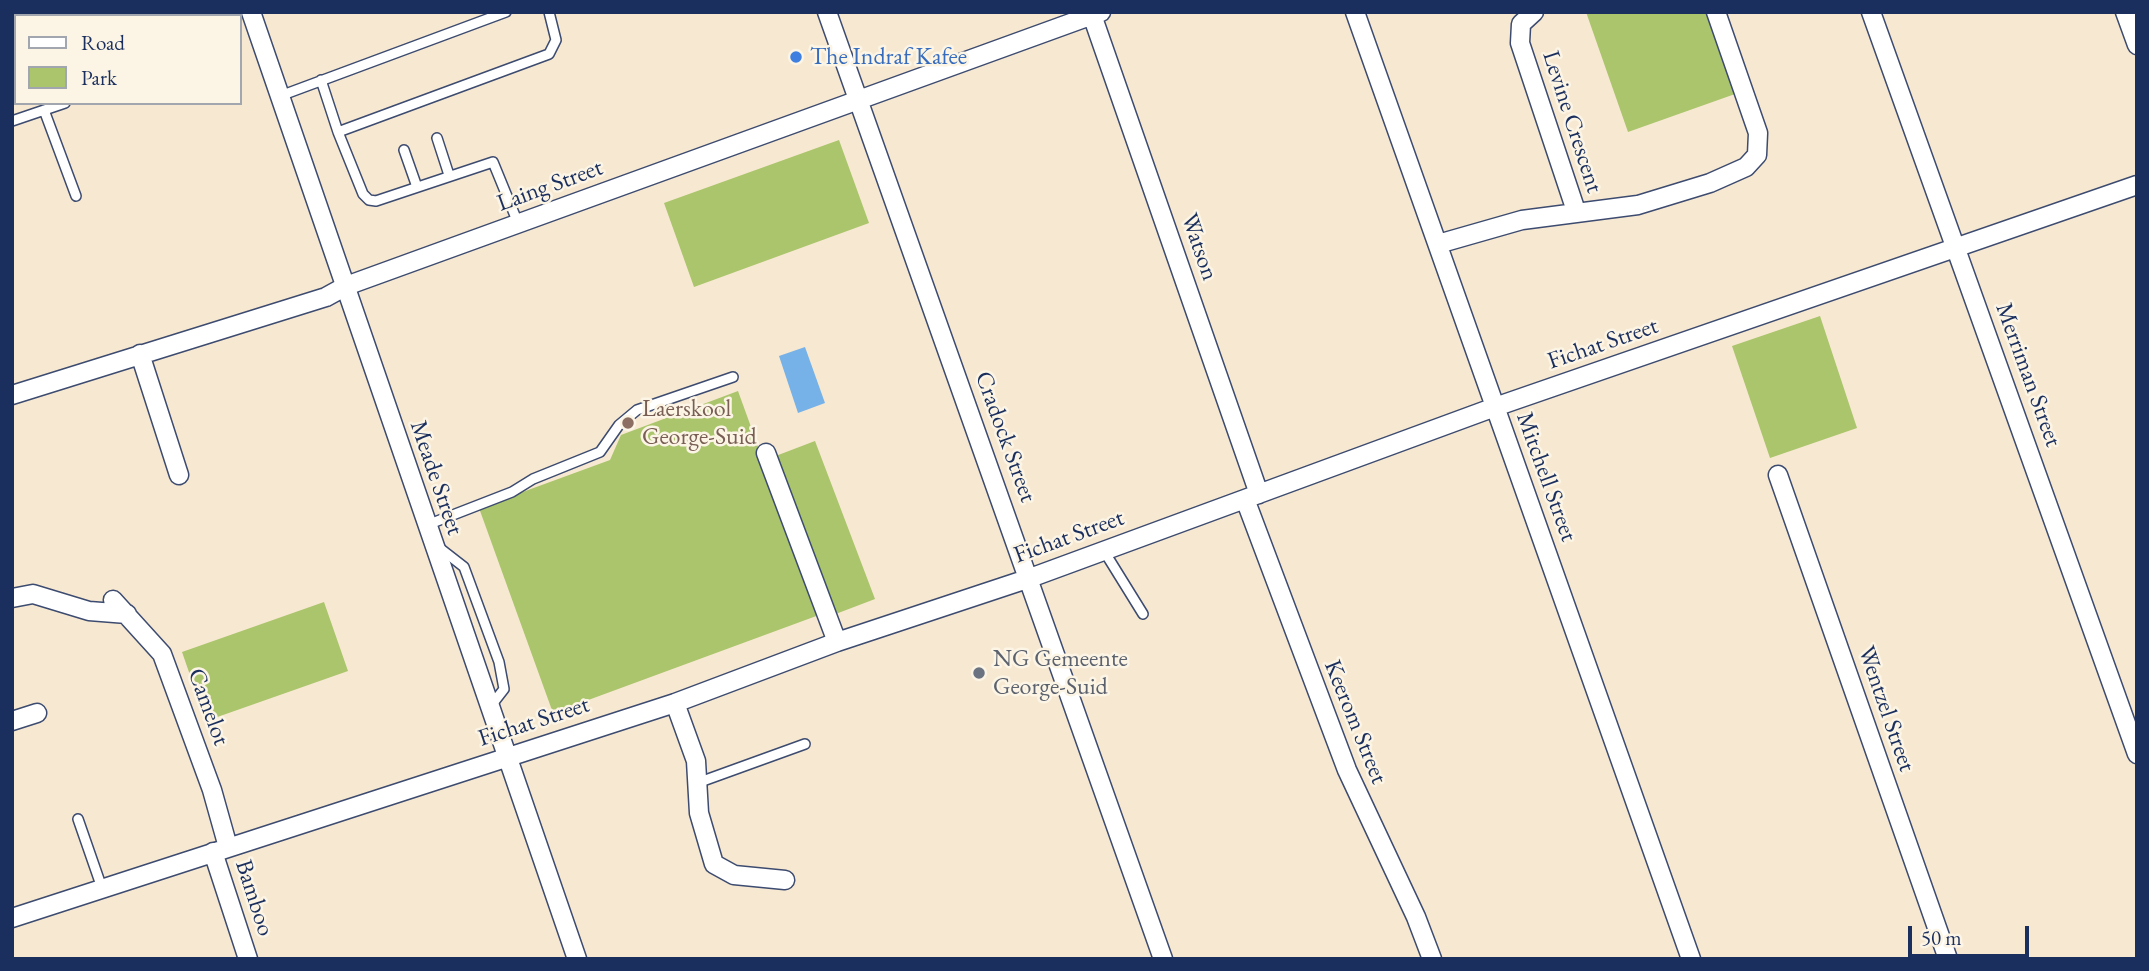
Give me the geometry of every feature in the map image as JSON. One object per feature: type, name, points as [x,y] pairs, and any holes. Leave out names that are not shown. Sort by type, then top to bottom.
[{"type":"street","name":"Meade Street","points":[[251,12],[505,757],[577,959]]},
{"type":"street","name":"Cradock Street","points":[[827,12],[1164,959]]},
{"type":"street","name":"Mitchell Street","points":[[1356,12],[1691,959]]},
{"type":"street","name":"Levine Crescent","points":[[1534,12],[1521,24],[1520,43],[1576,211]]},
{"type":"street","name":"Levine Crescent","points":[[1438,244],[1522,220],[1638,205],[1672,196],[1746,167],[1757,155],[1758,133],[1716,12]]},
{"type":"street","name":"Merriman Street","points":[[1871,12],[2137,754]]},
{"type":"street","points":[[2125,12],[2137,45]]},
{"type":"street","name":"Laing Street","points":[[12,395],[327,297],[346,286],[1097,14]]},
{"type":"street","name":"Watson","points":[[1097,14],[1252,496]]},
{"type":"street","name":"Fichat Street","points":[[12,918],[675,703],[837,642],[1030,578],[1495,407],[2137,185]]},
{"type":"street","points":[[140,354],[179,475]]},
{"type":"street","points":[[766,453],[837,642]]},
{"type":"street","name":"Wentzel Street","points":[[1778,475],[1948,959]]},
{"type":"street","name":"Keerom Street","points":[[1252,496],[1347,770],[1416,917],[1432,959]]},
{"type":"street","points":[[12,598],[33,594],[89,611],[127,614]]},
{"type":"street","name":"Camelot","points":[[113,600],[162,654],[212,790],[221,850]]},
{"type":"street","points":[[675,703],[696,761],[700,782],[701,824],[714,864],[734,875],[785,880]]},
{"type":"street","points":[[12,721],[37,713]]},
{"type":"street","name":"Bamboo","points":[[221,850],[248,959]]},
{"type":"lane","points":[[280,96],[506,12]]},
{"type":"lane","points":[[338,132],[549,54],[556,40],[549,12]]},
{"type":"lane","points":[[321,80],[338,132],[363,194],[369,200],[376,201],[492,162],[518,223]]},
{"type":"lane","points":[[28,105],[32,114]]},
{"type":"lane","points":[[12,121],[59,105]]},
{"type":"lane","points":[[44,110],[76,196]]},
{"type":"lane","points":[[437,138],[449,175]]},
{"type":"lane","points":[[404,150],[417,187]]},
{"type":"lane","points":[[427,526],[512,492],[533,479],[600,452],[620,425],[637,410],[733,377]]},
{"type":"lane","points":[[1104,551],[1143,614]]},
{"type":"lane","points":[[700,782],[806,744]]},
{"type":"lane","points":[[78,819],[102,888]]},
{"type":"green space","points":[[1586,12],[1707,12],[1735,94],[1628,132]]},
{"type":"green space","points":[[839,140],[869,223],[694,287],[664,203]]},
{"type":"green space","points":[[1820,316],[1857,428],[1770,458],[1732,346]]},
{"type":"green space","points":[[738,391],[819,615],[553,713],[479,508],[610,460],[621,435]]},
{"type":"green space","points":[[815,441],[875,599],[833,615],[773,457]]},
{"type":"green space","points":[[324,602],[348,671],[206,721],[182,652]]},
{"type":"water","points":[[805,347],[825,403],[798,413],[779,356]]},
{"type":"place","name":"The Indraf Kafee","points":[[796,57]]},
{"type":"place","name":"Laerskool George-Suid","points":[[628,423]]},
{"type":"place","name":"NG Gemeente George-Suid","points":[[979,673]]}]
